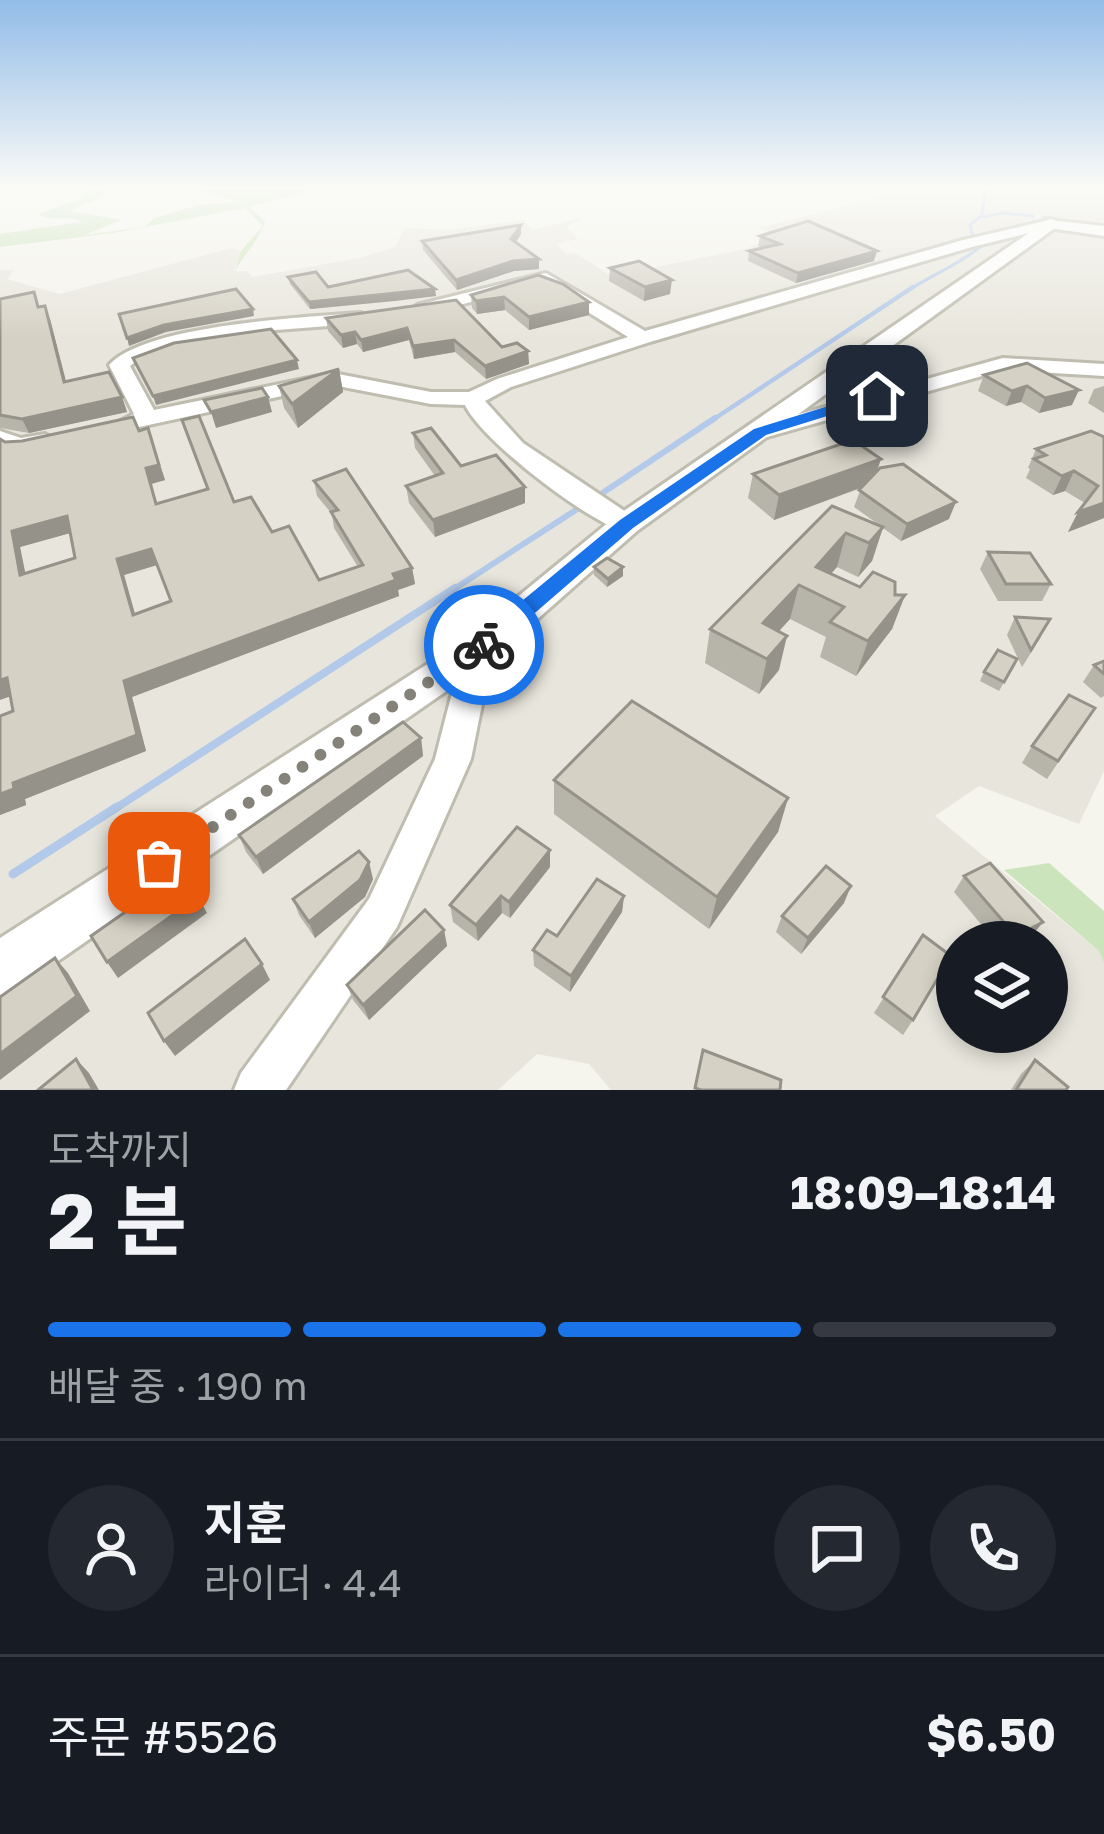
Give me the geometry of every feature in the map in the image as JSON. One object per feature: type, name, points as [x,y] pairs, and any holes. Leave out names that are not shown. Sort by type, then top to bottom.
[{"type":"street","points":[[108,427],[333,379],[418,396],[472,399],[504,383],[643,338],[994,237]]},
{"type":"street","points":[[0,969],[478,650],[626,524],[1031,237]]},
{"type":"street","points":[[147,418],[118,364],[135,352],[263,325],[388,315],[471,300],[546,278],[643,338]]},
{"type":"street","points":[[760,432],[1003,364],[1104,370]]},
{"type":"street","points":[[472,399],[479,418],[568,488],[626,524]]},
{"type":"street","points":[[0,438],[15,446],[69,436]]},
{"type":"street","points":[[258,1090],[383,913],[453,759],[478,650]]},
{"type":"shaded area","points":[[400,237],[576,237],[556,244],[566,254],[576,253],[611,276],[745,249],[778,237],[1104,237],[1104,771],[1079,824],[979,786],[935,816],[1063,921],[936,921],[936,1053],[1068,1053],[1068,925],[1099,951],[1104,963],[1104,1090],[611,1090],[589,1064],[537,1054],[498,1090],[0,1090],[0,270],[14,270],[7,279],[60,294],[231,248],[241,251],[234,271],[247,271],[252,277],[359,258],[395,247]]},
{"type":"green space","points":[[0,237],[82,237],[0,247]]},
{"type":"green space","points":[[253,237],[258,237],[235,271],[241,251]]},
{"type":"green space","points":[[1049,863],[1104,911],[1104,963],[1099,951],[1068,921],[1004,870]]},
{"type":"sand","points":[[580,506],[14,875],[13,872]]},
{"type":"building","points":[[513,237],[539,259],[513,261],[456,280],[422,241]]},
{"type":"building","points":[[762,237],[844,237],[877,251],[798,273],[749,251],[780,244]]},
{"type":"building","points":[[639,261],[672,280],[645,287],[610,268]]},
{"type":"building","points":[[408,270],[435,289],[309,302],[288,277],[316,272],[328,287]]},
{"type":"building","points":[[538,275],[563,284],[589,302],[529,317],[504,297],[476,301],[471,295]]},
{"type":"building","points":[[236,289],[253,309],[164,325],[127,338],[119,314]]},
{"type":"building","points":[[34,292],[38,307],[45,306],[64,382],[109,372],[122,397],[22,419],[0,415],[0,299]]},
{"type":"building","points":[[456,300],[502,347],[517,343],[528,351],[485,366],[454,340],[413,346],[407,328],[361,340],[355,332],[341,335],[326,318]]},
{"type":"building","points":[[271,329],[297,360],[153,396],[133,358],[174,343]]},
{"type":"building","points":[[1027,363],[1079,390],[1045,398],[1027,386],[1012,391],[984,375]]},
{"type":"building","points":[[339,369],[292,404],[279,386]]},
{"type":"building","points":[[262,388],[268,397],[211,412],[204,400]]},
{"type":"building","points":[[199,416],[234,502],[251,497],[272,532],[289,526],[319,580],[363,565],[331,512],[338,510],[314,481],[346,469],[412,568],[393,574],[396,580],[124,681],[137,735],[13,783],[14,789],[0,794],[0,716],[13,711],[7,678],[0,680],[0,439],[22,441],[133,417],[139,431],[148,428],[159,465],[146,468],[156,504],[208,489],[182,420]],"holes":[[[67,516],[75,558],[20,575],[12,531]],[[151,549],[171,601],[133,615],[117,559]]]},
{"type":"building","points":[[431,428],[461,466],[496,455],[525,487],[433,520],[406,486],[443,473],[413,433]]},
{"type":"building","points":[[1091,431],[1104,437],[1104,503],[1078,512],[1098,486],[1074,471],[1062,476],[1034,459],[1046,455],[1036,449]]},
{"type":"building","points":[[853,440],[881,459],[779,495],[753,474]]},
{"type":"building","points":[[903,464],[956,502],[907,524],[859,490],[880,468]]},
{"type":"building","points":[[832,506],[883,527],[869,543],[846,533],[816,567],[860,587],[873,572],[895,582],[895,595],[905,595],[868,641],[830,622],[844,607],[799,585],[763,623],[787,636],[767,659],[710,629]]},
{"type":"building","points":[[988,552],[1030,553],[1051,584],[1006,584]]},
{"type":"building","points":[[607,558],[623,567],[608,579],[594,567]]},
{"type":"building","points":[[1015,617],[1050,619],[1031,650]]},
{"type":"building","points":[[998,650],[1017,659],[1004,682],[984,672]]},
{"type":"building","points":[[1069,695],[1095,708],[1058,761],[1032,746]]},
{"type":"building","points":[[632,701],[788,798],[717,897],[554,780]]},
{"type":"building","points":[[403,722],[421,738],[256,857],[239,835]]},
{"type":"building","points":[[517,827],[550,850],[509,902],[501,896],[476,925],[450,905]]},
{"type":"building","points":[[359,851],[369,862],[360,880],[309,922],[293,899]]},
{"type":"building","points":[[990,863],[1042,921],[1003,921],[964,876]]},
{"type":"building","points":[[826,866],[851,886],[808,938],[782,916]]},
{"type":"building","points":[[181,873],[198,897],[107,962],[91,936]]},
{"type":"building","points":[[597,879],[624,896],[571,976],[533,950],[547,930],[557,936]]},
{"type":"building","points":[[425,910],[444,930],[363,1005],[347,985]]},
{"type":"building","points":[[923,935],[936,945],[936,981],[913,1020],[883,997]]},
{"type":"building","points":[[245,939],[262,964],[164,1041],[148,1013]]},
{"type":"building","points":[[55,958],[77,996],[0,1054],[0,997]]},
{"type":"building","points":[[703,1050],[781,1080],[780,1090],[695,1088]]},
{"type":"building","points":[[76,1059],[93,1090],[38,1090]]},
{"type":"building","points":[[1035,1060],[1068,1087],[1066,1090],[1016,1090]]},
{"type":"waterway","points":[[909,290],[981,246]]},
{"type":"waterway","points":[[711,421],[913,287]]},
{"type":"waterway","points":[[598,496],[715,418]]},
{"type":"waterway","points":[[451,591],[582,506]]},
{"type":"waterway","points":[[113,810],[455,588]]},
{"type":"waterway","points":[[13,874],[117,807]]},
{"type":"way so far","points":[[159,863],[484,645]]},
{"type":"route","points":[[484,645],[626,524],[760,432],[877,396]]}]
